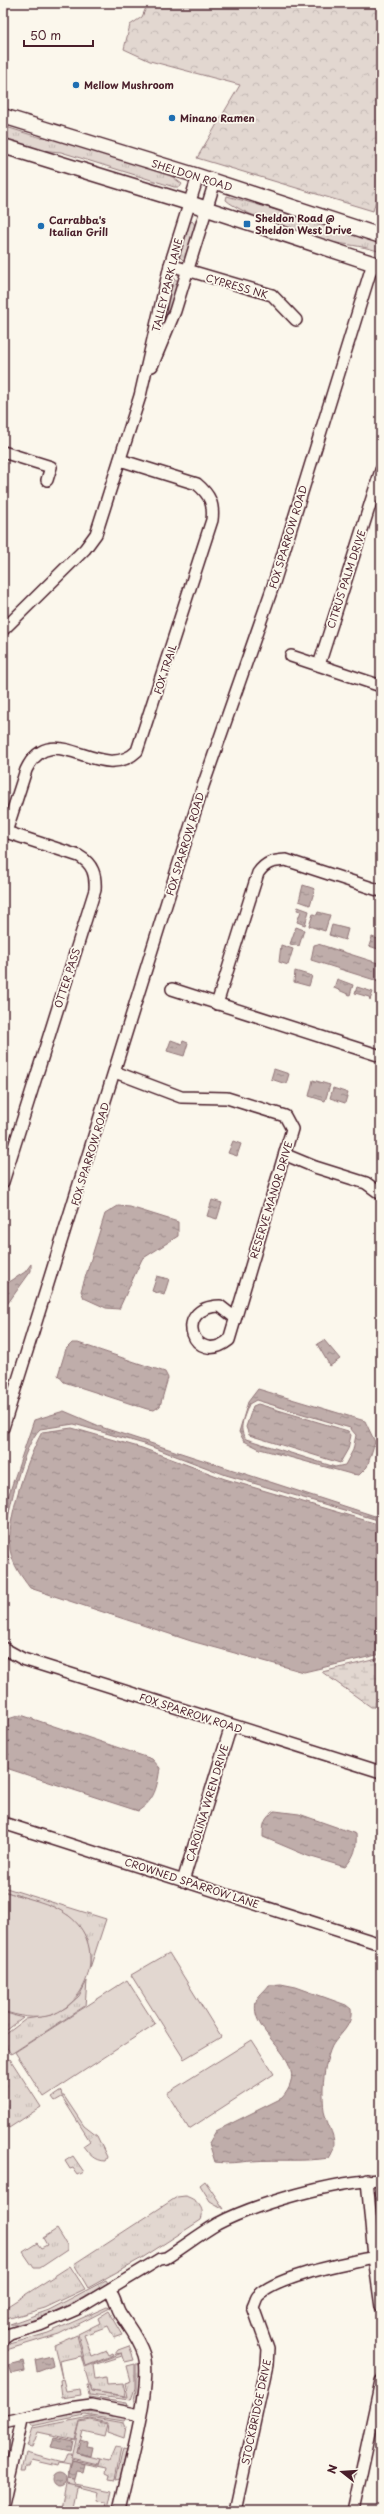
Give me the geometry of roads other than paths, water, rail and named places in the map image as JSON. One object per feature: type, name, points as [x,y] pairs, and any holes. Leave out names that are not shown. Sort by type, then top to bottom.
[{"type":"main road","name":"SHELDON ROAD","points":[[3,116],[198,176],[381,236]]},
{"type":"main road","points":[[3,146],[206,208],[377,264]]},
{"type":"street","name":"TALLEY PARK LANE","points":[[140,396],[170,265],[198,176]]},
{"type":"street","name":"TALLEY PARK LANE","points":[[3,630],[85,549],[96,534],[140,396],[174,311],[215,182]]},
{"type":"street","name":"FOX SPARROW ROAD","points":[[3,1428],[203,786],[273,586],[377,264]]},
{"type":"street","name":"CYPRESS NK","points":[[170,265],[272,295],[296,320]]},
{"type":"street","points":[[3,452],[51,467],[47,480]]},
{"type":"street","name":"FOX TRAIL","points":[[5,831],[26,770],[30,761],[39,753],[48,749],[61,748],[114,763],[129,759],[137,752],[212,520],[211,502],[207,492],[197,484],[120,460]]},
{"type":"street","name":"CITRUS PALM DRIVE","points":[[319,665],[381,470]]},
{"type":"street","points":[[291,656],[381,686]]},
{"type":"street","name":"OTTER PASS","points":[[3,1182],[95,890],[95,878],[87,860],[5,831]]},
{"type":"street","points":[[217,1004],[258,873],[264,865],[271,861],[286,860],[381,891]]},
{"type":"street","points":[[172,988],[217,1004],[381,1056]]},
{"type":"street","name":"RESERVE MANOR DRIVE","points":[[115,1072],[181,1097],[227,1098],[285,1116],[292,1129],[286,1155],[234,1317]]},
{"type":"street","points":[[286,1155],[315,1167],[366,1183],[381,1194]]},
{"type":"street","name":"FOX SPARROW ROAD","points":[[3,1648],[23,1659],[231,1726],[381,1772]]},
{"type":"street","name":"CAROLINA WREN DRIVE","points":[[184,1881],[231,1726]]},
{"type":"street","name":"CROWNED SPARROW LANE","points":[[3,1824],[374,1942],[381,1942]]},
{"type":"street","points":[[3,2339],[10,2334],[40,2325],[77,2309],[160,2259],[166,2258],[217,2224],[294,2195],[367,2180],[381,2180]]},
{"type":"street","points":[[367,2180],[374,2257],[381,2307]]},
{"type":"street","name":"STOCKBRIDGE DRIVE","points":[[235,2511],[267,2365],[268,2348],[253,2307],[258,2296],[270,2288],[298,2277],[333,2266],[374,2257]]},
{"type":"street","points":[[3,2339],[12,2341],[41,2332],[79,2315],[113,2296],[163,2264],[166,2258]]},
{"type":"street","points":[[113,2296],[119,2311],[137,2337],[144,2357],[146,2372],[140,2415],[119,2511]]},
{"type":"street","points":[[352,2511],[381,2381]]},
{"type":"street","points":[[3,2422],[22,2420],[69,2408],[91,2405],[140,2415]]},
{"type":"street","points":[[3,2505],[22,2420]]},
{"type":"water","points":[[303,885],[315,889],[310,905],[299,901]]},
{"type":"water","points":[[298,907],[309,911],[305,925],[297,922],[301,911],[297,910]]},
{"type":"water","points":[[318,912],[330,915],[325,931],[309,926],[313,914],[317,915]]},
{"type":"water","points":[[332,925],[348,929],[345,940],[329,935]]},
{"type":"water","points":[[296,927],[304,930],[299,946],[290,944]]},
{"type":"water","points":[[372,937],[381,940],[381,950],[369,946]]},
{"type":"water","points":[[318,944],[381,964],[381,982],[311,960],[314,945]]},
{"type":"water","points":[[281,945],[293,949],[288,965],[279,962]]},
{"type":"water","points":[[295,971],[312,976],[309,986],[294,982]]},
{"type":"water","points":[[337,979],[353,985],[350,995],[334,988]]},
{"type":"water","points":[[357,987],[373,992],[370,1000],[369,997],[355,993]]},
{"type":"water","points":[[171,1040],[182,1044],[183,1041],[188,1043],[184,1056],[167,1051]]},
{"type":"water","points":[[274,1069],[289,1074],[286,1084],[271,1079]]},
{"type":"water","points":[[313,1080],[330,1085],[325,1101],[309,1096]]},
{"type":"water","points":[[333,1088],[348,1093],[345,1103],[330,1098]]},
{"type":"water","points":[[233,1141],[241,1144],[237,1156],[228,1153]]},
{"type":"water","points":[[212,1200],[222,1203],[217,1219],[207,1216]]},
{"type":"water","points":[[118,1206],[130,1207],[178,1222],[178,1236],[142,1259],[119,1309],[106,1308],[84,1298],[81,1291],[105,1214]]},
{"type":"water","points":[[31,1264],[31,1271],[3,1310],[3,1286],[25,1272]]},
{"type":"water","points":[[157,1276],[169,1279],[164,1295],[152,1291]]},
{"type":"water","points":[[324,1340],[340,1359],[330,1366],[317,1344]]},
{"type":"water","points":[[72,1343],[78,1343],[165,1372],[168,1378],[160,1406],[154,1410],[147,1409],[64,1382],[58,1375],[66,1349]]},
{"type":"water","points":[[258,1389],[365,1421],[375,1442],[367,1467],[359,1475],[351,1474],[260,1449],[244,1441],[239,1432],[248,1402]],"holes":[[[256,1400],[350,1428],[356,1435],[353,1450],[345,1465],[335,1467],[246,1439],[242,1431],[244,1417],[249,1404]]]},
{"type":"water","points":[[258,1404],[348,1431],[351,1435],[348,1449],[340,1463],[249,1435],[246,1427],[253,1406]]},
{"type":"water","points":[[64,1411],[104,1428],[381,1518],[381,1521],[226,1475],[144,1444],[74,1424],[40,1429],[28,1448],[14,1492],[6,1531],[7,1553],[10,1565],[3,1545],[3,1512],[34,1420]]},
{"type":"water","points":[[72,1428],[142,1448],[225,1479],[381,1525],[381,1654],[304,1672],[191,1641],[30,1588],[15,1565],[10,1550],[11,1523],[14,1507],[24,1473],[42,1432]]},
{"type":"water","points":[[21,1715],[152,1759],[160,1768],[158,1781],[152,1798],[138,1811],[3,1767],[3,1728],[8,1719]]},
{"type":"water","points":[[275,1811],[299,1814],[356,1834],[356,1848],[351,1859],[345,1867],[308,1856],[263,1837],[263,1828],[266,1819]]},
{"type":"water","points":[[281,1984],[296,1987],[346,2005],[351,2009],[348,2025],[335,2041],[330,2051],[324,2077],[324,2109],[333,2136],[334,2147],[329,2158],[262,2160],[229,2163],[215,2162],[209,2143],[216,2131],[282,2098],[290,2084],[291,2071],[287,2060],[261,2026],[256,2015],[256,2002],[260,1995],[269,1985]]},
{"type":"water","points":[[51,2356],[53,2366],[37,2372],[35,2360]]},
{"type":"water","points":[[23,2361],[25,2371],[11,2374],[8,2365]]},
{"type":"water","points":[[54,2437],[73,2441],[71,2451],[51,2447]]},
{"type":"water","points":[[80,2440],[87,2442],[86,2446],[93,2447],[91,2456],[77,2453]]},
{"type":"water","points":[[72,2461],[85,2464],[83,2472],[77,2471],[75,2480],[68,2479]]},
{"type":"water","points":[[59,2473],[64,2475],[66,2480],[64,2485],[59,2487],[54,2485],[52,2480],[54,2475]]},
{"type":"place","name":"Mellow Mushroom","points":[[76,85]]},
{"type":"place","name":"Minano Ramen","points":[[172,118]]},
{"type":"place","name":"Sheldon Road @ Sheldon West Drive","points":[[247,224]]},
{"type":"place","name":"Carrabba's Italian Grill","points":[[41,226]]}]
